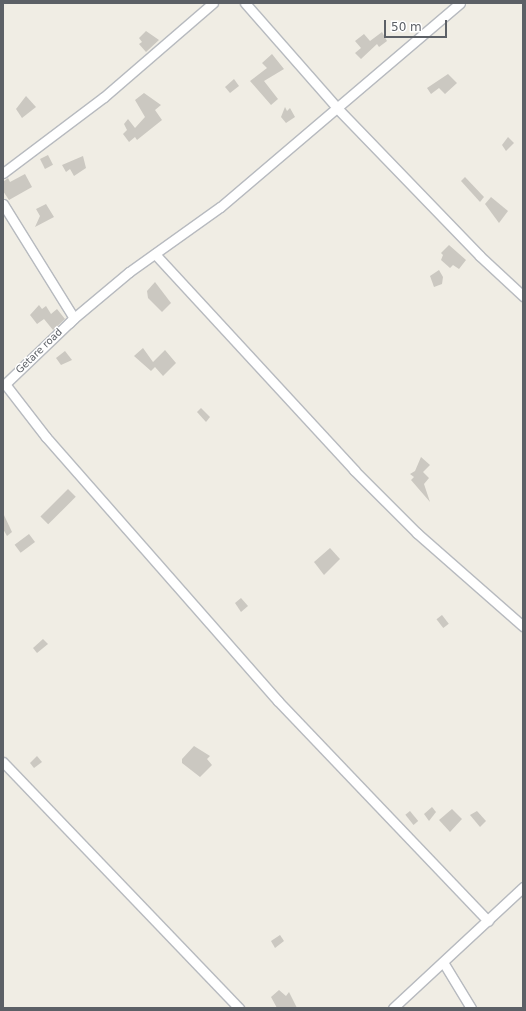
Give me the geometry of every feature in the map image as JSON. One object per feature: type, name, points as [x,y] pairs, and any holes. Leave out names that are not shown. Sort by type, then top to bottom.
[{"type":"street","points":[[3,173],[104,97],[213,3]]},
{"type":"street","points":[[245,3],[338,109],[480,256],[523,296]]},
{"type":"street","points":[[460,3],[338,109],[220,208],[156,254],[74,318],[4,385],[46,437],[278,701],[488,921]]},
{"type":"street","points":[[3,205],[74,318]]},
{"type":"street","points":[[156,254],[354,470],[422,538],[523,626]]},
{"type":"street","points":[[3,762],[239,1008]]},
{"type":"street","points":[[393,1008],[523,887]]},
{"type":"street","points":[[444,962],[471,1008]]},
{"type":"building","points":[[146,31],[159,40],[146,52],[139,44],[142,42],[139,38]]},
{"type":"building","points":[[382,32],[387,41],[379,47],[377,44],[361,59],[355,53],[361,48],[355,41],[364,34],[370,41]]},
{"type":"building","points":[[272,54],[284,69],[264,81],[278,99],[271,105],[250,81],[267,68],[262,63]]},
{"type":"building","points":[[448,74],[457,83],[445,94],[439,88],[431,94],[427,88]]},
{"type":"building","points":[[234,79],[239,86],[230,93],[225,87]]},
{"type":"building","points":[[144,93],[161,105],[155,110],[162,120],[137,140],[135,137],[129,142],[123,134],[127,130],[124,124],[128,119],[135,128],[145,117],[135,100]]},
{"type":"building","points":[[26,96],[36,107],[22,118],[16,109]]},
{"type":"building","points":[[285,107],[287,111],[290,108],[295,117],[286,123],[281,117]]},
{"type":"building","points":[[508,137],[514,143],[506,151],[502,145]]},
{"type":"building","points":[[48,155],[53,165],[45,169],[40,159]]},
{"type":"building","points":[[83,156],[86,168],[74,176],[70,169],[66,172],[62,165]]},
{"type":"building","points":[[25,174],[32,187],[9,200],[3,191],[3,182],[8,178],[10,182]]},
{"type":"building","points":[[465,177],[484,197],[480,202],[461,181]]},
{"type":"building","points":[[491,197],[508,211],[499,223],[485,204]]},
{"type":"building","points":[[46,204],[54,217],[35,227],[40,216],[36,209]]},
{"type":"building","points":[[449,245],[466,260],[459,269],[453,265],[450,268],[441,260],[443,255],[441,253]]},
{"type":"building","points":[[439,270],[443,277],[442,284],[434,287],[430,276]]},
{"type":"building","points":[[155,282],[171,303],[162,312],[148,298],[147,291]]},
{"type":"building","points":[[39,305],[42,309],[46,306],[51,314],[57,309],[65,319],[53,330],[44,319],[37,324],[30,315]]},
{"type":"building","points":[[143,348],[153,362],[165,350],[176,363],[163,376],[155,367],[151,371],[134,356]]},
{"type":"building","points":[[65,351],[72,360],[61,365],[56,358]]},
{"type":"building","points":[[201,408],[210,417],[206,422],[197,412]]},
{"type":"building","points":[[421,457],[430,465],[423,472],[429,478],[424,484],[430,502],[411,480],[414,477],[410,474],[415,471]]},
{"type":"building","points":[[68,489],[76,497],[48,524],[40,517]]},
{"type":"building","points":[[3,513],[12,532],[7,536],[3,529]]},
{"type":"building","points":[[29,534],[35,542],[21,553],[15,545]]},
{"type":"building","points":[[330,548],[340,559],[324,575],[314,562]]},
{"type":"building","points":[[241,598],[248,606],[241,612],[235,603]]},
{"type":"building","points":[[442,615],[449,624],[443,628],[436,619]]},
{"type":"building","points":[[43,639],[48,644],[37,653],[33,648]]},
{"type":"building","points":[[194,746],[210,756],[207,759],[212,765],[200,777],[182,763],[182,759]]},
{"type":"building","points":[[37,756],[42,762],[34,768],[30,763]]},
{"type":"building","points":[[432,807],[436,812],[429,821],[424,814]]},
{"type":"building","points":[[452,809],[462,819],[450,832],[439,820]]},
{"type":"building","points":[[410,811],[418,821],[414,825],[405,815]]},
{"type":"building","points":[[477,811],[486,821],[480,827],[470,815]]},
{"type":"building","points":[[280,935],[284,941],[275,948],[271,941]]},
{"type":"building","points":[[279,990],[286,996],[289,992],[297,1008],[277,1008],[271,997]]}]
